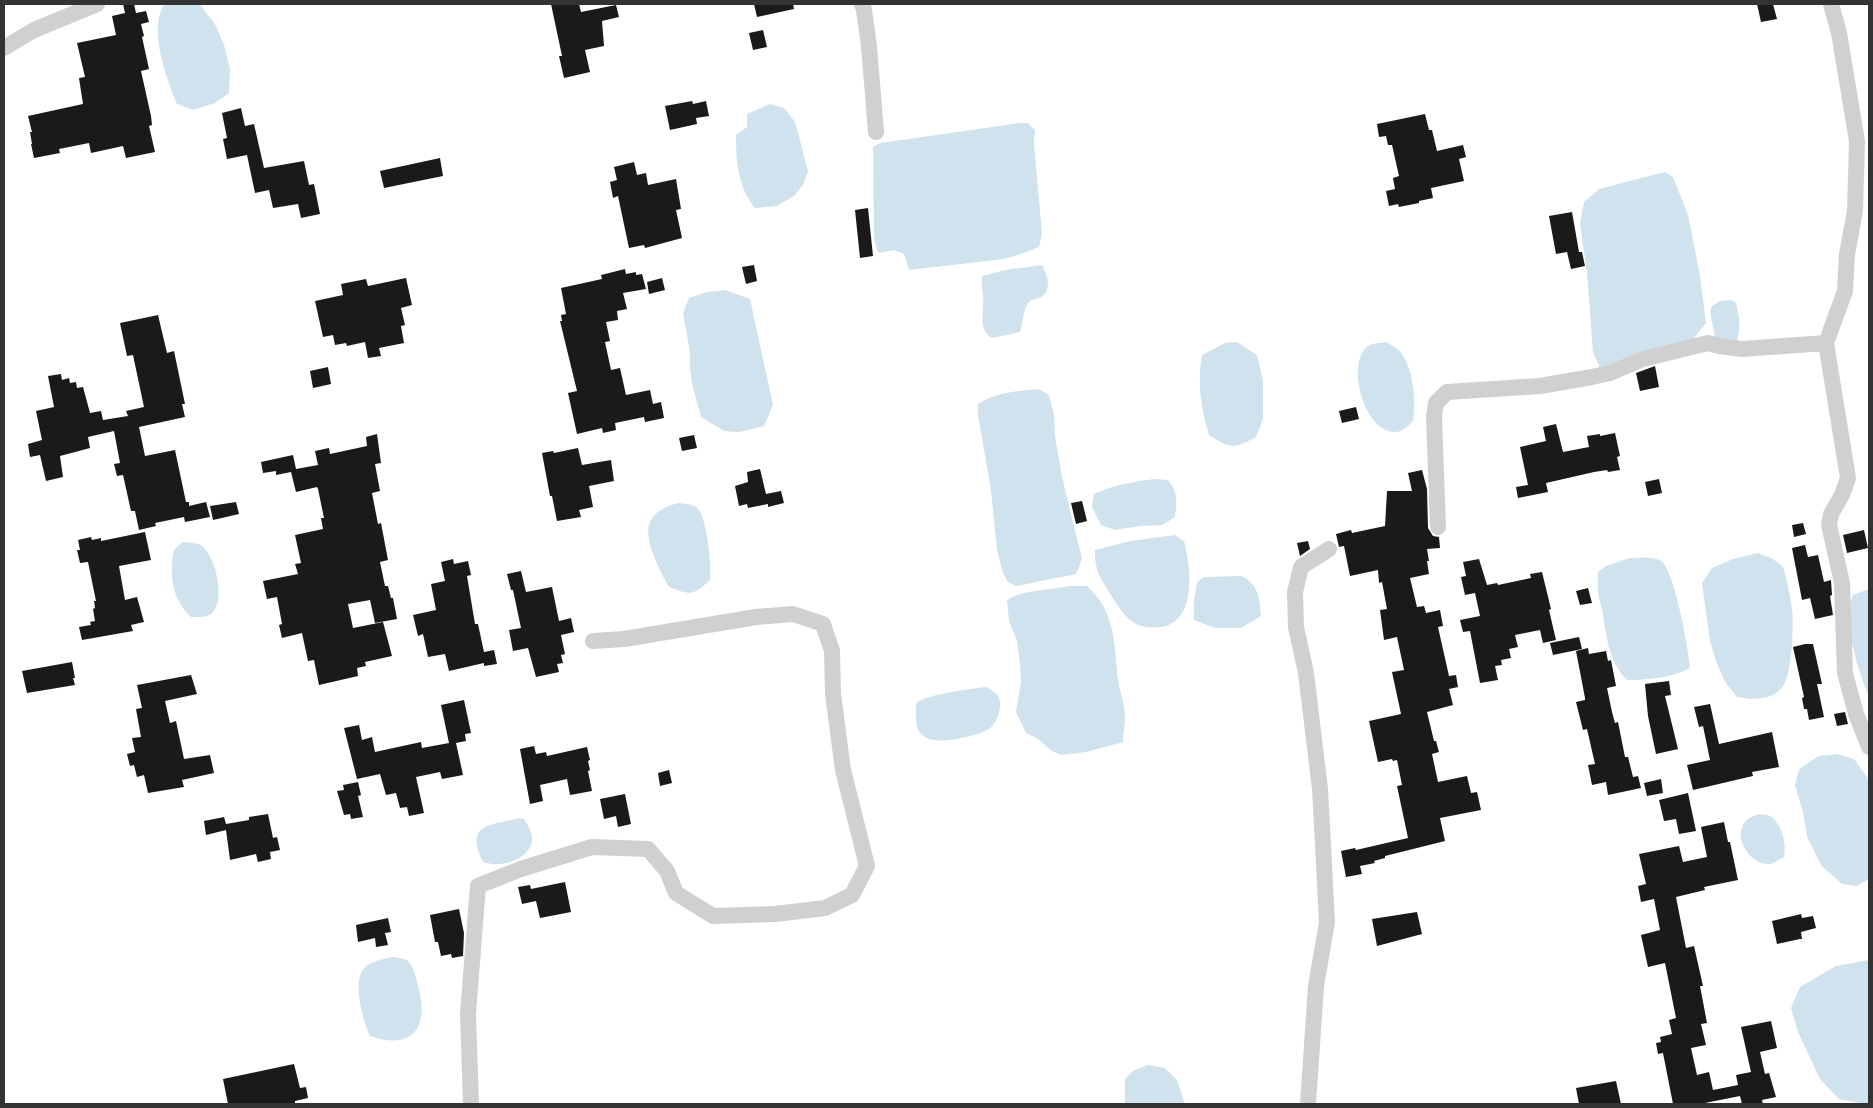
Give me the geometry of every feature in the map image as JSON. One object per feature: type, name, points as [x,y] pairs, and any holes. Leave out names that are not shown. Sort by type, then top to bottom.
[{"type":"street","points":[[4,48],[34,30],[97,4]]},
{"type":"street","points":[[862,4],[869,46],[876,132]]},
{"type":"street","points":[[1831,4],[1863,140],[1855,211],[1847,254],[1845,291],[1826,343],[1848,478],[1842,495],[1831,514],[1829,525],[1842,583],[1844,673],[1856,714],[1869,747]]},
{"type":"street","points":[[1438,527],[1434,416],[1436,403],[1446,392],[1540,386],[1592,377],[1610,373],[1643,359],[1708,343],[1742,349],[1826,343]]},
{"type":"street","points":[[1308,1104],[1316,986],[1327,922],[1320,790],[1306,672],[1296,627],[1295,592],[1301,567],[1329,549]]},
{"type":"street","points":[[471,1104],[468,1014],[478,886],[521,869],[592,847],[648,849],[667,871],[676,893],[713,916],[775,914],[824,908],[852,895],[867,866],[843,770],[833,694],[832,651],[822,624],[794,614],[756,617],[624,639],[593,641]]},
{"type":"water","points":[[165,4],[200,4],[216,26],[224,45],[230,69],[229,93],[215,103],[193,110],[177,104],[168,82],[158,39],[160,14]]},
{"type":"water","points":[[770,104],[784,108],[795,122],[808,171],[803,185],[794,196],[777,206],[755,208],[749,200],[739,173],[736,135],[747,127],[747,114]]},
{"type":"water","points":[[1028,123],[1035,130],[1034,144],[1042,234],[1039,247],[1004,259],[909,270],[904,254],[894,250],[879,253],[874,238],[873,147],[880,143]]},
{"type":"water","points":[[1665,172],[1673,177],[1688,215],[1700,276],[1706,323],[1690,343],[1600,368],[1593,352],[1587,272],[1580,224],[1584,202],[1599,189]]},
{"type":"water","points":[[1042,265],[1048,282],[1047,291],[1041,297],[1031,300],[1028,304],[1020,332],[992,338],[983,327],[982,276],[1005,270]]},
{"type":"water","points":[[725,290],[750,299],[773,405],[764,426],[739,432],[724,431],[701,417],[692,384],[690,352],[683,313],[689,298],[707,292]]},
{"type":"water","points":[[1731,300],[1736,303],[1739,317],[1737,341],[1715,338],[1710,311],[1712,306],[1720,301]]},
{"type":"water","points":[[1237,342],[1257,355],[1263,382],[1263,419],[1256,437],[1242,444],[1232,446],[1222,443],[1209,435],[1202,405],[1200,376],[1202,355],[1225,343]]},
{"type":"water","points":[[1386,342],[1402,354],[1412,378],[1413,421],[1401,431],[1389,431],[1378,425],[1369,414],[1359,384],[1358,369],[1361,356],[1368,346]]},
{"type":"water","points":[[1039,389],[1049,395],[1054,415],[1055,436],[1062,477],[1082,559],[1076,574],[1016,586],[1008,582],[1003,573],[997,550],[991,490],[978,415],[978,404],[992,397],[1015,391]]},
{"type":"water","points":[[1154,479],[1168,480],[1174,489],[1176,497],[1175,517],[1162,525],[1115,530],[1101,525],[1092,507],[1094,494],[1116,486]]},
{"type":"water","points":[[678,503],[692,505],[699,510],[708,544],[710,580],[699,589],[687,593],[669,587],[653,554],[648,535],[653,517],[663,509]]},
{"type":"water","points":[[1175,535],[1184,541],[1189,566],[1187,602],[1178,619],[1169,625],[1147,627],[1137,625],[1122,611],[1104,584],[1097,569],[1095,550],[1131,541]]},
{"type":"water","points":[[183,542],[201,545],[209,555],[216,571],[219,590],[217,606],[211,614],[206,616],[191,617],[180,602],[173,586],[174,550]]},
{"type":"water","points":[[1758,553],[1773,559],[1783,567],[1792,609],[1793,625],[1790,660],[1783,686],[1779,691],[1768,697],[1749,699],[1737,697],[1725,682],[1716,661],[1710,641],[1702,583],[1712,568],[1733,559]]},
{"type":"water","points":[[1630,558],[1654,558],[1661,561],[1666,567],[1676,593],[1690,668],[1659,678],[1627,680],[1616,666],[1608,641],[1598,595],[1598,572],[1606,566]]},
{"type":"water","points":[[1241,576],[1255,587],[1259,597],[1261,616],[1241,628],[1215,628],[1194,620],[1197,582],[1204,577]]},
{"type":"water","points":[[1069,586],[1087,586],[1104,607],[1112,629],[1125,721],[1123,742],[1086,752],[1061,755],[1026,733],[1016,712],[1021,682],[1020,664],[1017,641],[1009,621],[1007,600],[1028,592]]},
{"type":"water","points":[[1869,589],[1869,696],[1856,660],[1849,617],[1853,595]]},
{"type":"water","points":[[986,687],[993,691],[1000,700],[998,716],[991,727],[977,734],[951,740],[935,740],[922,735],[916,720],[917,702],[960,690]]},
{"type":"water","points":[[1837,754],[1854,759],[1869,783],[1869,879],[1857,886],[1842,884],[1821,865],[1807,836],[1803,812],[1795,785],[1799,769],[1819,756]]},
{"type":"water","points":[[1758,814],[1769,815],[1778,824],[1784,840],[1784,857],[1774,863],[1756,861],[1745,850],[1742,843],[1742,828],[1745,822]]},
{"type":"water","points":[[519,818],[524,819],[532,835],[532,841],[525,854],[505,863],[490,864],[483,862],[477,840],[483,828]]},
{"type":"water","points":[[393,957],[405,959],[410,963],[416,976],[422,1013],[415,1032],[407,1038],[385,1040],[370,1036],[362,1012],[359,982],[364,968],[374,962]]},
{"type":"water","points":[[1869,960],[1869,1104],[1865,1104],[1839,1099],[1820,1079],[1798,1032],[1791,1008],[1800,987],[1836,966]]},
{"type":"water","points":[[1148,1065],[1165,1068],[1177,1080],[1185,1104],[1125,1104],[1125,1079],[1133,1071]]},
{"type":"building","points":[[123,4],[134,4],[136,13],[146,11],[149,22],[141,24],[149,69],[141,71],[151,116],[152,125],[149,126],[155,152],[126,158],[123,146],[91,153],[89,143],[59,149],[60,153],[34,158],[30,132],[32,132],[28,116],[83,104],[79,78],[85,77],[77,43],[116,35],[112,16],[125,13]]},
{"type":"building","points":[[551,4],[579,4],[581,12],[616,5],[619,17],[602,21],[604,46],[585,50],[590,72],[564,78],[559,56],[562,56]]},
{"type":"building","points":[[754,4],[793,4],[794,9],[757,17]]},
{"type":"building","points":[[1757,4],[1773,4],[1777,19],[1761,22]]},
{"type":"building","points":[[763,30],[767,47],[753,50],[749,33]]},
{"type":"building","points":[[692,101],[693,104],[706,101],[709,116],[696,118],[697,124],[670,130],[665,106]]},
{"type":"building","points":[[241,108],[245,126],[254,124],[264,168],[304,161],[309,185],[314,184],[320,214],[301,218],[298,204],[273,208],[269,190],[255,193],[247,155],[227,159],[223,139],[227,138],[222,113]]},
{"type":"building","points":[[1425,114],[1429,130],[1432,130],[1437,151],[1463,145],[1466,157],[1459,159],[1464,181],[1431,188],[1433,198],[1419,201],[1419,203],[1399,207],[1398,204],[1389,206],[1386,191],[1395,189],[1393,178],[1399,176],[1392,145],[1388,145],[1386,136],[1379,137],[1377,124]]},
{"type":"building","points":[[440,158],[443,176],[384,188],[380,171]]},
{"type":"building","points":[[634,162],[637,175],[646,173],[648,185],[676,179],[681,209],[676,210],[682,238],[645,248],[644,245],[629,248],[618,196],[613,198],[610,182],[617,180],[614,167]]},
{"type":"building","points":[[868,208],[873,256],[860,258],[855,210]]},
{"type":"building","points":[[1572,212],[1579,252],[1582,252],[1585,266],[1571,269],[1567,252],[1556,254],[1549,216]]},
{"type":"building","points":[[754,265],[757,281],[746,284],[742,267]]},
{"type":"building","points":[[625,269],[626,274],[636,272],[636,275],[642,274],[646,289],[623,293],[627,309],[617,311],[618,320],[606,322],[610,341],[605,342],[611,370],[620,368],[626,395],[650,390],[653,404],[661,402],[664,418],[645,422],[644,417],[615,423],[616,430],[603,433],[602,428],[577,434],[568,393],[577,391],[560,321],[562,321],[561,315],[566,314],[561,288],[602,279],[601,275]]},
{"type":"building","points":[[406,278],[412,305],[401,308],[405,325],[401,326],[404,343],[379,348],[381,356],[368,358],[365,342],[347,346],[346,343],[335,345],[333,335],[323,337],[315,301],[343,295],[341,284],[366,279],[368,286]]},
{"type":"building","points":[[662,278],[665,290],[649,294],[647,282]]},
{"type":"building","points":[[158,315],[167,353],[174,351],[185,404],[182,404],[185,417],[139,427],[145,456],[175,450],[186,502],[189,502],[189,506],[206,502],[210,517],[185,522],[184,517],[155,523],[156,526],[139,530],[135,511],[131,511],[123,475],[117,476],[114,464],[120,463],[114,431],[88,437],[90,448],[60,456],[63,477],[46,481],[40,455],[30,457],[28,444],[42,440],[36,411],[54,407],[48,376],[61,374],[62,380],[69,378],[70,383],[76,382],[77,388],[83,387],[90,413],[101,411],[103,420],[128,416],[126,411],[144,407],[133,355],[127,356],[120,323]]},
{"type":"building","points":[[1655,366],[1659,387],[1640,391],[1636,373]]},
{"type":"building","points":[[328,367],[331,384],[313,388],[310,371]]},
{"type":"building","points":[[1356,407],[1359,419],[1342,423],[1339,411]]},
{"type":"building","points":[[1556,424],[1563,452],[1589,447],[1587,436],[1615,433],[1620,456],[1617,457],[1620,470],[1594,472],[1546,483],[1548,492],[1518,498],[1516,487],[1528,485],[1520,447],[1546,441],[1543,427]]},
{"type":"building","points":[[377,434],[381,463],[375,464],[380,491],[372,493],[378,524],[381,523],[388,560],[380,562],[385,586],[388,586],[391,598],[393,598],[397,619],[375,623],[370,600],[348,604],[353,628],[383,622],[392,656],[365,662],[366,666],[357,668],[358,676],[319,685],[314,660],[308,661],[302,633],[282,638],[279,625],[282,624],[277,597],[267,599],[263,581],[298,574],[295,564],[301,563],[295,535],[323,529],[321,518],[324,518],[318,489],[317,487],[296,492],[291,472],[276,475],[276,471],[263,473],[261,462],[293,455],[296,469],[318,465],[315,451],[329,448],[330,454],[367,446],[366,437]]},
{"type":"building","points":[[694,435],[697,448],[682,451],[679,438]]},
{"type":"building","points":[[578,448],[582,465],[611,460],[614,481],[589,486],[593,507],[579,510],[581,517],[557,521],[542,453],[553,451],[554,453]]},
{"type":"building","points":[[760,469],[766,494],[781,491],[784,503],[768,507],[768,504],[748,508],[747,504],[739,506],[735,486],[748,482],[747,472]]},
{"type":"building","points":[[1422,470],[1427,489],[1428,528],[1433,536],[1439,537],[1440,548],[1427,549],[1429,574],[1410,578],[1417,607],[1424,606],[1426,613],[1440,610],[1443,626],[1438,627],[1449,676],[1456,675],[1458,687],[1449,689],[1453,705],[1427,712],[1434,741],[1436,741],[1439,752],[1432,754],[1438,782],[1467,776],[1471,793],[1477,792],[1481,810],[1440,818],[1445,841],[1385,856],[1385,858],[1374,861],[1375,863],[1360,866],[1362,874],[1346,877],[1341,851],[1355,848],[1356,850],[1408,838],[1397,786],[1402,785],[1397,760],[1393,761],[1392,759],[1378,762],[1369,721],[1401,714],[1392,672],[1404,670],[1397,637],[1384,640],[1380,610],[1387,609],[1382,582],[1379,583],[1378,570],[1350,576],[1344,546],[1339,547],[1336,534],[1351,530],[1352,533],[1385,526],[1387,491],[1412,491],[1408,473]]},
{"type":"building","points":[[1659,479],[1662,493],[1648,496],[1645,482]]},
{"type":"building","points":[[1082,501],[1087,521],[1076,524],[1071,503]]},
{"type":"building","points":[[236,502],[239,514],[213,520],[210,506]]},
{"type":"building","points":[[1803,523],[1806,534],[1794,537],[1792,525]]},
{"type":"building","points":[[1864,530],[1868,548],[1847,553],[1843,535]]},
{"type":"building","points":[[145,532],[151,560],[119,566],[125,600],[137,597],[144,622],[131,625],[133,631],[82,640],[79,627],[91,625],[90,622],[95,621],[93,609],[95,608],[94,601],[96,601],[88,562],[80,563],[77,550],[80,550],[78,540],[91,537],[92,540],[101,538],[101,541]]},
{"type":"building","points":[[1308,541],[1310,549],[1300,556],[1297,543]]},
{"type":"building","points":[[1805,545],[1808,557],[1818,555],[1824,582],[1831,580],[1832,595],[1830,596],[1833,615],[1815,619],[1810,598],[1802,600],[1792,548]]},
{"type":"building","points":[[453,559],[454,564],[468,561],[471,575],[467,576],[475,624],[478,624],[484,652],[494,650],[497,664],[484,666],[484,663],[449,671],[445,654],[428,657],[423,634],[418,636],[413,615],[436,610],[431,584],[445,581],[441,562]]},
{"type":"building","points":[[1479,559],[1487,585],[1497,583],[1498,585],[1531,578],[1530,574],[1542,572],[1556,640],[1543,643],[1540,630],[1515,635],[1518,647],[1509,649],[1511,658],[1501,660],[1502,665],[1495,666],[1498,680],[1480,683],[1470,631],[1463,632],[1460,620],[1480,616],[1475,593],[1465,595],[1461,577],[1466,576],[1463,562]]},
{"type":"building","points":[[521,571],[526,592],[552,587],[559,621],[571,618],[574,632],[561,635],[565,654],[561,655],[563,663],[557,664],[559,672],[536,677],[528,648],[513,651],[509,630],[521,628],[513,590],[511,590],[507,574]]},
{"type":"building","points":[[1588,588],[1592,603],[1580,605],[1576,591]]},
{"type":"building","points":[[1579,637],[1582,649],[1553,655],[1550,643]]},
{"type":"building","points":[[1813,644],[1822,684],[1817,684],[1824,717],[1809,720],[1807,709],[1804,709],[1802,698],[1804,697],[1793,647]]},
{"type":"building","points":[[1588,648],[1589,654],[1606,651],[1608,661],[1611,660],[1616,686],[1607,688],[1612,712],[1615,723],[1618,722],[1625,757],[1628,757],[1633,777],[1638,776],[1641,788],[1608,795],[1606,782],[1592,785],[1588,765],[1595,764],[1587,729],[1583,730],[1576,702],[1585,700],[1585,698],[1576,651]]},
{"type":"building","points":[[72,662],[75,685],[27,693],[22,671]]},
{"type":"building","points":[[191,675],[197,694],[165,701],[170,723],[176,721],[184,759],[210,755],[214,773],[182,780],[184,787],[148,793],[144,775],[137,777],[134,765],[130,766],[127,754],[135,752],[132,738],[141,737],[136,709],[142,708],[137,685]]},
{"type":"building","points":[[1669,681],[1671,695],[1665,696],[1678,749],[1656,754],[1648,716],[1645,684]]},
{"type":"building","points":[[464,700],[471,733],[465,734],[466,741],[456,743],[463,775],[442,779],[440,772],[416,777],[424,813],[409,816],[407,807],[400,808],[396,793],[386,795],[380,774],[357,779],[344,728],[359,725],[362,740],[372,737],[375,752],[421,742],[422,748],[449,743],[441,705]]},
{"type":"building","points":[[1710,704],[1719,744],[1772,732],[1779,767],[1752,772],[1753,776],[1693,790],[1687,765],[1710,760],[1703,726],[1699,727],[1694,707]]},
{"type":"building","points":[[1845,712],[1848,724],[1837,726],[1834,714]]},
{"type":"building","points":[[534,746],[536,754],[546,752],[547,756],[587,747],[590,760],[588,761],[590,770],[588,771],[592,791],[570,795],[567,779],[540,785],[543,801],[530,804],[520,749]]},
{"type":"building","points":[[669,770],[672,783],[660,786],[658,773]]},
{"type":"building","points":[[1661,779],[1663,793],[1647,796],[1644,783]]},
{"type":"building","points":[[358,782],[361,795],[358,796],[363,817],[351,819],[350,814],[344,815],[337,791],[344,790],[343,785]]},
{"type":"building","points":[[1688,793],[1696,831],[1679,834],[1676,819],[1664,821],[1659,800]]},
{"type":"building","points":[[625,794],[631,824],[618,827],[616,816],[604,819],[600,799]]},
{"type":"building","points":[[268,814],[273,838],[277,837],[280,850],[270,852],[271,859],[258,862],[256,854],[230,860],[226,830],[206,835],[204,821],[224,817],[226,824]]},
{"type":"building","points":[[1724,822],[1738,880],[1704,887],[1705,890],[1676,897],[1686,948],[1694,946],[1703,986],[1700,986],[1707,1023],[1701,1024],[1706,1045],[1691,1048],[1697,1075],[1709,1072],[1713,1090],[1738,1085],[1736,1075],[1751,1072],[1741,1027],[1771,1021],[1777,1048],[1760,1052],[1765,1074],[1769,1073],[1776,1097],[1762,1100],[1763,1104],[1742,1104],[1740,1096],[1700,1104],[1673,1104],[1663,1053],[1658,1054],[1656,1043],[1661,1042],[1660,1037],[1672,1034],[1669,1020],[1676,1018],[1665,963],[1648,967],[1641,935],[1660,930],[1654,899],[1641,902],[1638,886],[1646,884],[1639,854],[1679,846],[1683,862],[1707,857],[1701,827]]},
{"type":"building","points":[[565,882],[571,912],[540,918],[536,901],[522,904],[518,887],[530,885],[531,889]]},
{"type":"building","points":[[459,909],[464,933],[463,956],[452,958],[451,954],[441,956],[438,942],[435,942],[430,915]]},
{"type":"building","points":[[1417,912],[1422,934],[1377,946],[1372,919]]},
{"type":"building","points":[[1801,914],[1802,918],[1813,916],[1816,928],[1801,932],[1802,939],[1777,944],[1772,921]]},
{"type":"building","points":[[388,918],[391,932],[385,933],[388,945],[376,947],[375,938],[358,942],[356,925]]},
{"type":"building","points":[[294,1064],[300,1088],[306,1087],[308,1098],[295,1101],[295,1104],[228,1104],[223,1079]]},
{"type":"building","points":[[1616,1081],[1621,1104],[1579,1104],[1576,1088]]}]
